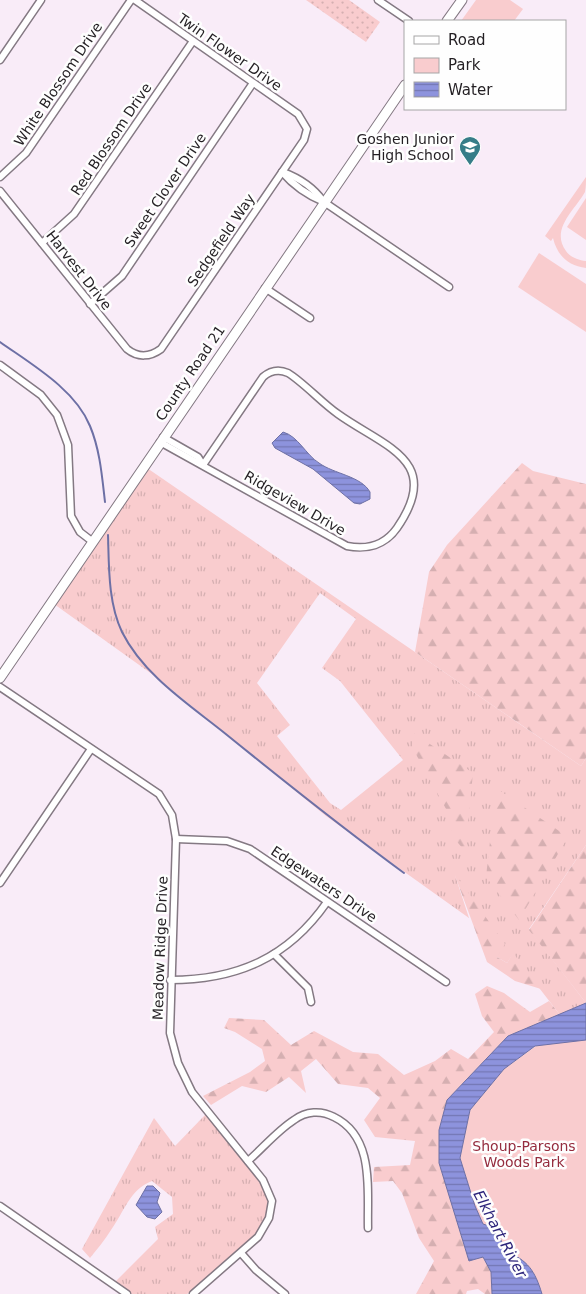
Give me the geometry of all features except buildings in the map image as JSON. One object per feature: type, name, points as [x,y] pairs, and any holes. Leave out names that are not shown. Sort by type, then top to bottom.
[{"type":"street","points":[[0,60],[41,0]]},
{"type":"street","name":"White Blossom Drive","points":[[0,177],[26,153],[131,0]]},
{"type":"street","name":"Twin Flower Drive","points":[[135,0],[298,114],[307,129]]},
{"type":"street","points":[[378,0],[408,20]]},
{"type":"street","points":[[448,20],[462,0]]},
{"type":"street","name":"Red Blossom Drive","points":[[42,243],[74,214],[193,41]]},
{"type":"street","name":"Sweet Clover Drive","points":[[90,304],[122,276],[253,83]]},
{"type":"street","name":"County Road 21","points":[[0,678],[404,86]]},
{"type":"street","name":"Sedgefield Way","points":[[145,356],[157,352],[164,344],[304,140],[307,129]]},
{"type":"street","points":[[282,172],[295,176],[316,191],[324,202],[449,287]]},
{"type":"street","name":"Harvest Drive","points":[[0,191],[126,349],[134,354],[145,356]]},
{"type":"street","points":[[265,288],[310,318]]},
{"type":"street","points":[[0,365],[41,395],[57,415],[68,445],[71,516],[80,532],[93,542]]},
{"type":"street","name":"Ridgeview Drive","points":[[162,439],[203,465],[339,543],[355,548],[374,546],[395,530],[412,503],[414,486],[411,468],[395,450],[332,411],[292,376],[282,371],[271,372],[259,382],[203,465]]},
{"type":"street","name":"Meadow Ridge Drive","points":[[0,688],[159,794],[170,808],[176,839],[170,980],[170,1033],[183,1077],[202,1106],[268,1188],[272,1201],[272,1210],[258,1237],[193,1294]]},
{"type":"street","points":[[0,883],[91,749]]},
{"type":"street","name":"Edgewaters Drive","points":[[176,839],[239,843],[446,982]]},
{"type":"street","points":[[170,980],[197,980],[247,968],[274,954],[302,932],[327,902]]},
{"type":"street","points":[[274,954],[308,988],[311,1002]]},
{"type":"street","points":[[248,1161],[294,1120],[304,1115],[318,1112],[339,1119],[356,1135],[365,1154],[368,1228]]},
{"type":"street","points":[[0,1206],[127,1294]]},
{"type":"street","points":[[241,1253],[256,1270],[285,1294]]},
{"type":"green space","points":[[306,0],[349,0],[380,22],[366,42]]},
{"type":"green space","points":[[476,0],[510,0],[523,9],[515,20],[462,20]]},
{"type":"green space","points":[[586,177],[585,192],[562,227],[561,235],[566,251],[574,258],[586,261],[586,268],[574,265],[564,259],[557,250],[553,238],[551,241],[545,236]]},
{"type":"green space","points":[[586,198],[586,240],[567,227]]},
{"type":"green space","points":[[539,253],[586,284],[586,332],[518,287]]},
{"type":"green space","points":[[522,463],[533,471],[586,484],[586,758],[581,766],[415,652],[429,572],[447,545]]},
{"type":"green space","points":[[147,468],[581,766],[586,758],[586,845],[529,929],[586,1003],[560,1015],[513,954],[507,963],[497,957],[455,875],[469,918],[326,816],[156,677],[54,604]],"holes":[[[320,593],[356,619],[322,668],[340,681],[403,760],[341,810],[330,803],[277,736],[290,725],[257,683]]]},
{"type":"green space","points":[[412,732],[473,773],[465,851],[452,836],[451,818],[412,747]]},
{"type":"green space","points":[[496,788],[568,837],[519,920],[486,877]]},
{"type":"green space","points":[[586,845],[586,1003],[529,930]]},
{"type":"green space","points":[[454,873],[505,944],[497,957],[507,963],[513,953],[541,989],[515,981],[487,962]]},
{"type":"green space","points":[[487,986],[504,993],[530,1012],[549,1001],[560,1015],[508,1036],[447,1100],[439,1130],[439,1163],[469,1260],[483,1257],[491,1272],[492,1294],[485,1294],[478,1289],[467,1291],[466,1294],[416,1294],[434,1261],[419,1238],[402,1193],[393,1181],[373,1182],[374,1167],[410,1165],[415,1141],[375,1137],[364,1120],[380,1098],[368,1088],[338,1084],[316,1059],[301,1071],[306,1093],[289,1077],[266,1092],[242,1086],[211,1105],[203,1096],[250,1072],[265,1061],[262,1049],[235,1032],[224,1028],[229,1018],[264,1020],[291,1045],[314,1031],[353,1052],[378,1054],[404,1075],[435,1061],[451,1049],[468,1059],[494,1032],[482,1016],[475,994]]},
{"type":"green space","name":"Shoup-Parsons Woods Park","points":[[580,1039],[586,1040],[586,1294],[542,1294],[533,1273],[525,1263],[513,1254],[505,1251],[495,1230],[483,1224],[475,1206],[460,1158],[470,1110],[504,1069],[536,1046]]},
{"type":"green space","points":[[206,1114],[262,1185],[268,1200],[267,1216],[255,1236],[194,1290],[187,1294],[132,1294],[115,1282],[158,1239],[155,1227],[173,1214],[172,1197],[152,1181],[144,1185],[133,1195],[109,1234],[90,1258],[82,1249],[154,1118],[175,1146]]},
{"type":"water","points":[[283,432],[298,441],[314,460],[325,467],[360,482],[370,492],[370,499],[360,504],[354,503],[313,469],[275,448],[272,443]]},
{"type":"water","points":[[586,1003],[586,1040],[535,1046],[504,1069],[470,1110],[460,1158],[475,1206],[483,1224],[488,1225],[497,1234],[505,1251],[520,1258],[530,1267],[542,1294],[492,1294],[491,1272],[483,1257],[469,1261],[439,1163],[439,1130],[447,1100],[508,1036]]},
{"type":"water","points":[[147,1186],[153,1186],[160,1193],[157,1202],[162,1212],[155,1219],[147,1217],[136,1205]]},
{"type":"waterway","points":[[0,342],[51,378],[74,400],[83,413],[96,444],[105,502]]},
{"type":"waterway","points":[[108,535],[110,584],[117,621],[131,648],[142,662],[183,701],[404,873]]},
{"type":"place","name":"Goshen Junior High School","points":[[470,166]]},
{"type":"water label","name":"Elkhart River","points":[[500,1234]]}]
